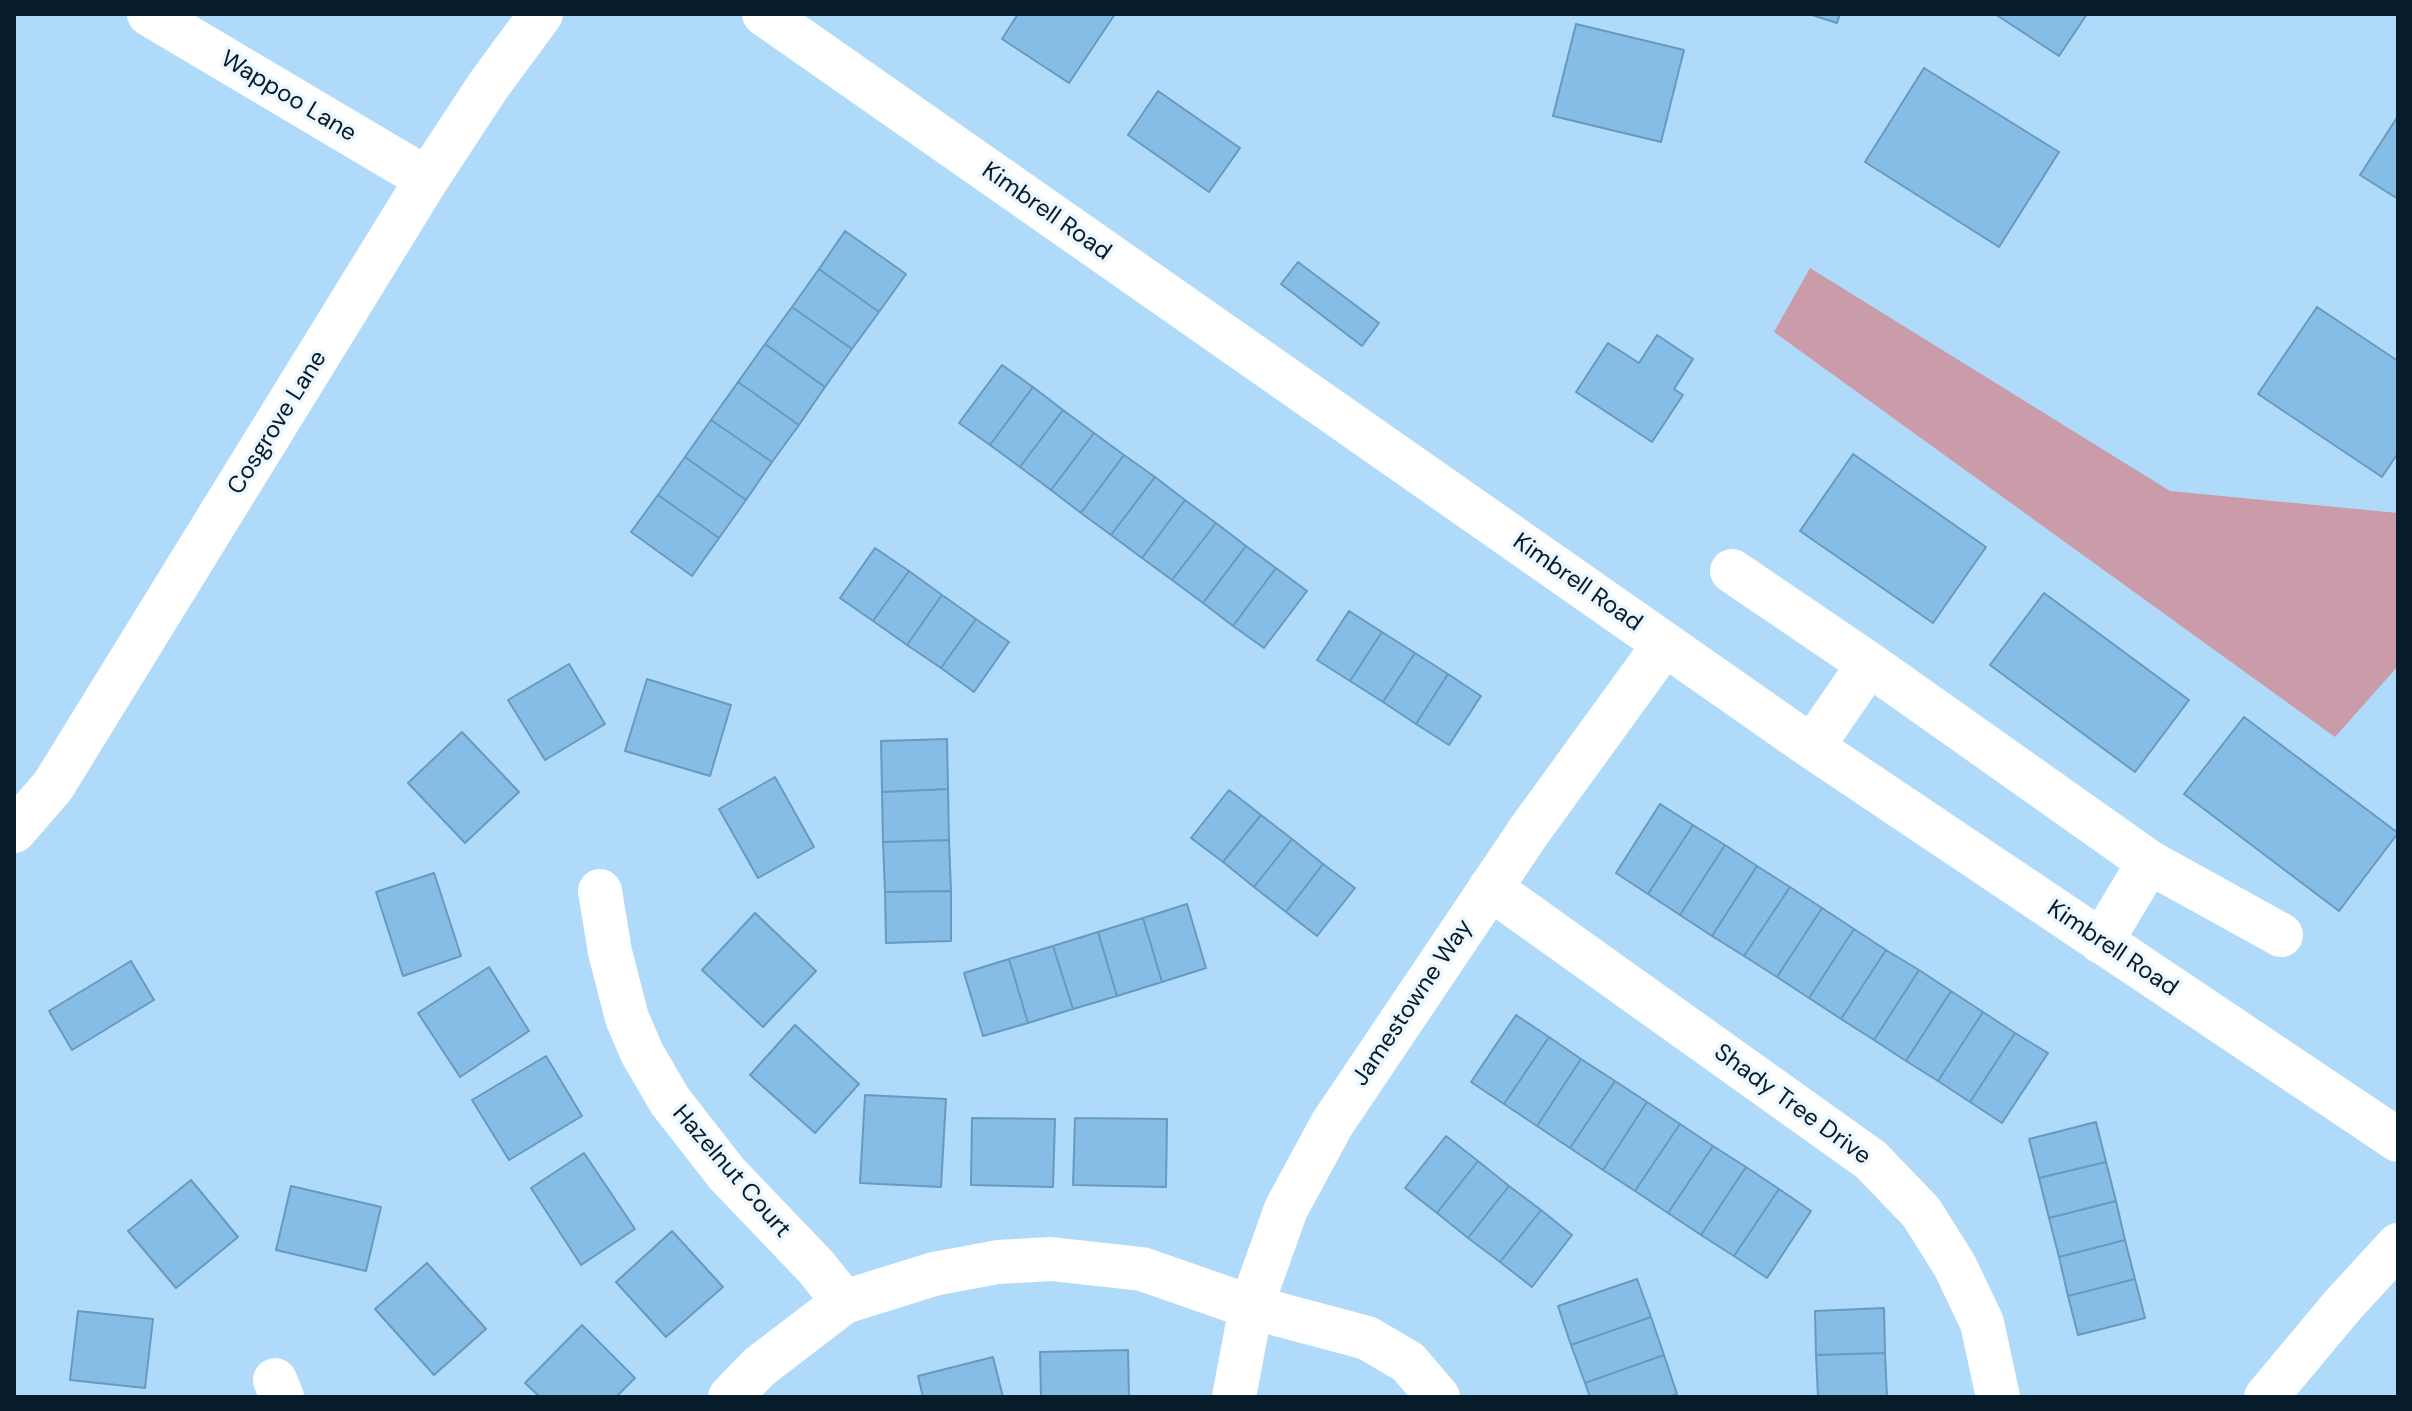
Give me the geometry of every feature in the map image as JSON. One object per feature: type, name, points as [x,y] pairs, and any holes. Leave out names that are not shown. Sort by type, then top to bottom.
[{"type":"street","name":"Wappoo Lane","points":[[149,14],[427,179]]},
{"type":"street","name":"Cosgrove Lane","points":[[14,831],[53,786],[427,179],[488,86],[541,14]]},
{"type":"street","name":"Kimbrell Road","points":[[764,14],[1812,747],[2398,1140]]},
{"type":"street","points":[[1732,571],[2149,862],[2281,935]]},
{"type":"street","name":"Jamestowne Way","points":[[1234,1397],[1251,1307],[1286,1209],[1325,1136],[1529,831],[1664,645]]},
{"type":"street","points":[[1812,747],[1869,664]]},
{"type":"street","points":[[2101,942],[2149,862]]},
{"type":"street","name":"Shady Tree Drive","points":[[1490,888],[1871,1160],[1921,1212],[1955,1266],[1982,1323],[1998,1397]]},
{"type":"street","name":"Hazelnut Court","points":[[600,891],[610,952],[627,1018],[642,1053],[670,1101],[727,1174],[816,1267],[844,1302]]},
{"type":"street","points":[[2266,1397],[2398,1245]]},
{"type":"street","points":[[730,1397],[759,1367],[844,1302],[934,1274],[998,1262],[1051,1259],[1142,1269],[1251,1307],[1367,1338],[1408,1362],[1438,1397]]},
{"type":"shaded area","points":[[1810,268],[2170,491],[2398,513],[2398,666],[2335,737],[1774,332]]},
{"type":"building","points":[[1018,14],[1115,14],[1069,83],[1002,39]]},
{"type":"building","points":[[1809,14],[1840,14],[1837,23]]},
{"type":"building","points":[[1995,14],[2087,14],[2059,56]]},
{"type":"building","points":[[1576,24],[1684,50],[1661,142],[1553,116]]},
{"type":"building","points":[[1924,68],[2059,152],[1999,247],[1865,162]]},
{"type":"building","points":[[1158,91],[1240,148],[1209,192],[1128,135]]},
{"type":"building","points":[[2398,116],[2398,199],[2360,175]]},
{"type":"building","points":[[845,231],[906,274],[879,312],[819,269]]},
{"type":"building","points":[[1298,262],[1379,323],[1362,346],[1281,284]]},
{"type":"building","points":[[819,269],[879,312],[852,349],[792,307]]},
{"type":"building","points":[[792,307],[852,349],[825,387],[765,344]]},
{"type":"building","points":[[2317,307],[2398,361],[2398,453],[2382,477],[2258,394]]},
{"type":"building","points":[[1657,335],[1693,359],[1674,389],[1683,395],[1652,442],[1576,392],[1608,343],[1639,363]]},
{"type":"building","points":[[765,344],[825,387],[799,425],[738,382]]},
{"type":"building","points":[[1002,365],[1033,387],[990,445],[959,423]]},
{"type":"building","points":[[738,382],[799,425],[772,462],[711,420]]},
{"type":"building","points":[[1033,387],[1063,410],[1020,467],[990,445]]},
{"type":"building","points":[[1063,410],[1094,433],[1051,490],[1020,467]]},
{"type":"building","points":[[711,420],[772,462],[746,500],[685,457]]},
{"type":"building","points":[[1094,433],[1124,455],[1081,513],[1051,490]]},
{"type":"building","points":[[1853,454],[1986,547],[1933,623],[1800,531]]},
{"type":"building","points":[[1124,455],[1155,477],[1111,535],[1081,513]]},
{"type":"building","points":[[685,457],[746,500],[719,538],[658,495]]},
{"type":"building","points":[[1155,477],[1185,500],[1142,558],[1111,535]]},
{"type":"building","points":[[658,495],[719,538],[692,576],[631,532]]},
{"type":"building","points":[[1185,500],[1216,523],[1172,580],[1142,558]]},
{"type":"building","points":[[1216,523],[1246,546],[1203,603],[1172,580]]},
{"type":"building","points":[[1246,546],[1276,568],[1233,626],[1203,603]]},
{"type":"building","points":[[875,548],[909,571],[873,621],[840,598]]},
{"type":"building","points":[[1276,568],[1307,591],[1264,648],[1233,626]]},
{"type":"building","points":[[909,571],[942,595],[907,645],[873,621]]},
{"type":"building","points":[[2044,593],[2189,700],[2135,772],[1990,665]]},
{"type":"building","points":[[942,595],[976,619],[941,668],[907,645]]},
{"type":"building","points":[[1349,611],[1382,632],[1350,681],[1317,660]]},
{"type":"building","points":[[976,619],[1009,642],[974,692],[941,668]]},
{"type":"building","points":[[1382,632],[1415,653],[1383,702],[1350,681]]},
{"type":"building","points":[[1415,653],[1448,674],[1416,724],[1383,702]]},
{"type":"building","points":[[569,664],[605,724],[545,760],[508,700]]},
{"type":"building","points":[[1448,674],[1481,696],[1449,745],[1416,724]]},
{"type":"building","points":[[647,679],[731,705],[710,776],[625,751]]},
{"type":"building","points":[[2244,717],[2398,833],[2339,911],[2184,794]]},
{"type":"building","points":[[462,732],[519,792],[465,843],[408,783]]},
{"type":"building","points":[[947,739],[948,789],[882,792],[881,741]]},
{"type":"building","points":[[775,777],[814,847],[758,878],[719,809]]},
{"type":"building","points":[[948,789],[949,840],[883,842],[882,792]]},
{"type":"building","points":[[1229,790],[1261,815],[1223,862],[1191,838]]},
{"type":"building","points":[[1660,804],[1693,825],[1648,894],[1616,873]]},
{"type":"building","points":[[1261,815],[1292,839],[1254,887],[1223,862]]},
{"type":"building","points":[[1693,825],[1725,845],[1680,915],[1648,894]]},
{"type":"building","points":[[1292,839],[1323,864],[1286,912],[1254,887]]},
{"type":"building","points":[[949,840],[951,891],[885,892],[883,842]]},
{"type":"building","points":[[1725,845],[1757,866],[1712,936],[1680,915]]},
{"type":"building","points":[[1323,864],[1355,888],[1317,936],[1286,912]]},
{"type":"building","points":[[1757,866],[1790,887],[1744,956],[1712,936]]},
{"type":"building","points":[[434,873],[461,956],[403,976],[376,892]]},
{"type":"building","points":[[1790,887],[1822,908],[1777,977],[1744,956]]},
{"type":"building","points":[[951,891],[951,941],[886,943],[885,892]]},
{"type":"building","points":[[1187,904],[1206,968],[1162,982],[1143,918]]},
{"type":"building","points":[[1822,908],[1854,929],[1809,998],[1777,977]]},
{"type":"building","points":[[755,913],[816,971],[763,1027],[702,970]]},
{"type":"building","points":[[1143,918],[1162,982],[1117,996],[1098,932]]},
{"type":"building","points":[[1854,929],[1886,950],[1841,1019],[1809,998]]},
{"type":"building","points":[[1098,932],[1117,996],[1073,1009],[1053,946]]},
{"type":"building","points":[[1053,946],[1073,1009],[1028,1023],[1009,959]]},
{"type":"building","points":[[1886,950],[1919,970],[1874,1040],[1841,1019]]},
{"type":"building","points":[[1009,959],[1028,1023],[983,1036],[964,973]]},
{"type":"building","points":[[131,961],[154,1000],[72,1050],[49,1011]]},
{"type":"building","points":[[489,967],[529,1031],[460,1077],[418,1013]]},
{"type":"building","points":[[1919,970],[1951,991],[1906,1061],[1874,1040]]},
{"type":"building","points":[[1951,991],[1983,1012],[1938,1081],[1906,1061]]},
{"type":"building","points":[[1983,1012],[2015,1033],[1970,1102],[1938,1081]]},
{"type":"building","points":[[1516,1015],[1549,1037],[1504,1104],[1471,1082]]},
{"type":"building","points":[[795,1025],[859,1084],[815,1133],[750,1075]]},
{"type":"building","points":[[2015,1033],[2048,1053],[2002,1123],[1970,1102]]},
{"type":"building","points":[[1549,1037],[1581,1059],[1537,1126],[1504,1104]]},
{"type":"building","points":[[546,1056],[582,1116],[509,1160],[472,1100]]},
{"type":"building","points":[[1581,1059],[1615,1081],[1570,1148],[1537,1126]]},
{"type":"building","points":[[1615,1081],[1647,1102],[1603,1170],[1570,1148]]},
{"type":"building","points":[[865,1095],[946,1099],[941,1187],[860,1183]]},
{"type":"building","points":[[1647,1102],[1680,1124],[1635,1191],[1603,1170]]},
{"type":"building","points":[[972,1118],[1055,1119],[1053,1187],[971,1185]]},
{"type":"building","points":[[1075,1118],[1167,1119],[1166,1187],[1073,1185]]},
{"type":"building","points":[[2096,1122],[2106,1162],[2039,1178],[2029,1139]]},
{"type":"building","points":[[1680,1124],[1713,1146],[1668,1213],[1635,1191]]},
{"type":"building","points":[[1446,1136],[1478,1161],[1437,1213],[1405,1188]]},
{"type":"building","points":[[1713,1146],[1746,1167],[1701,1235],[1668,1213]]},
{"type":"building","points":[[584,1153],[635,1229],[581,1265],[531,1188]]},
{"type":"building","points":[[1478,1161],[1509,1186],[1468,1238],[1437,1213]]},
{"type":"building","points":[[2106,1162],[2116,1201],[2049,1218],[2039,1178]]},
{"type":"building","points":[[1746,1167],[1779,1189],[1734,1256],[1701,1235]]},
{"type":"building","points":[[191,1180],[238,1237],[176,1288],[128,1231]]},
{"type":"building","points":[[291,1186],[381,1207],[366,1271],[276,1250]]},
{"type":"building","points":[[1509,1186],[1541,1210],[1500,1262],[1468,1238]]},
{"type":"building","points":[[1779,1189],[1811,1211],[1767,1278],[1734,1256]]},
{"type":"building","points":[[2116,1201],[2125,1240],[2059,1257],[2049,1218]]},
{"type":"building","points":[[1541,1210],[1572,1235],[1532,1287],[1500,1262]]},
{"type":"building","points":[[672,1231],[723,1287],[666,1337],[616,1282]]},
{"type":"building","points":[[2125,1240],[2135,1279],[2068,1296],[2059,1257]]},
{"type":"building","points":[[427,1263],[486,1329],[434,1375],[375,1309]]},
{"type":"building","points":[[1637,1279],[1651,1317],[1571,1345],[1558,1306]]},
{"type":"building","points":[[2135,1279],[2145,1318],[2078,1335],[2068,1296]]},
{"type":"building","points":[[1884,1308],[1885,1353],[1816,1355],[1815,1311]]},
{"type":"building","points":[[78,1311],[153,1319],[145,1388],[70,1380]]},
{"type":"building","points":[[1651,1317],[1664,1355],[1585,1383],[1571,1345]]},
{"type":"building","points":[[582,1325],[635,1378],[616,1397],[540,1397],[525,1383]]},
{"type":"building","points":[[1128,1350],[1129,1397],[1041,1397],[1040,1352]]},
{"type":"building","points":[[1885,1353],[1887,1397],[1818,1397],[1816,1355]]},
{"type":"building","points":[[1664,1355],[1677,1394],[1668,1397],[1590,1397],[1585,1383]]},
{"type":"building","points":[[993,1357],[1003,1397],[923,1397],[918,1376]]}]
